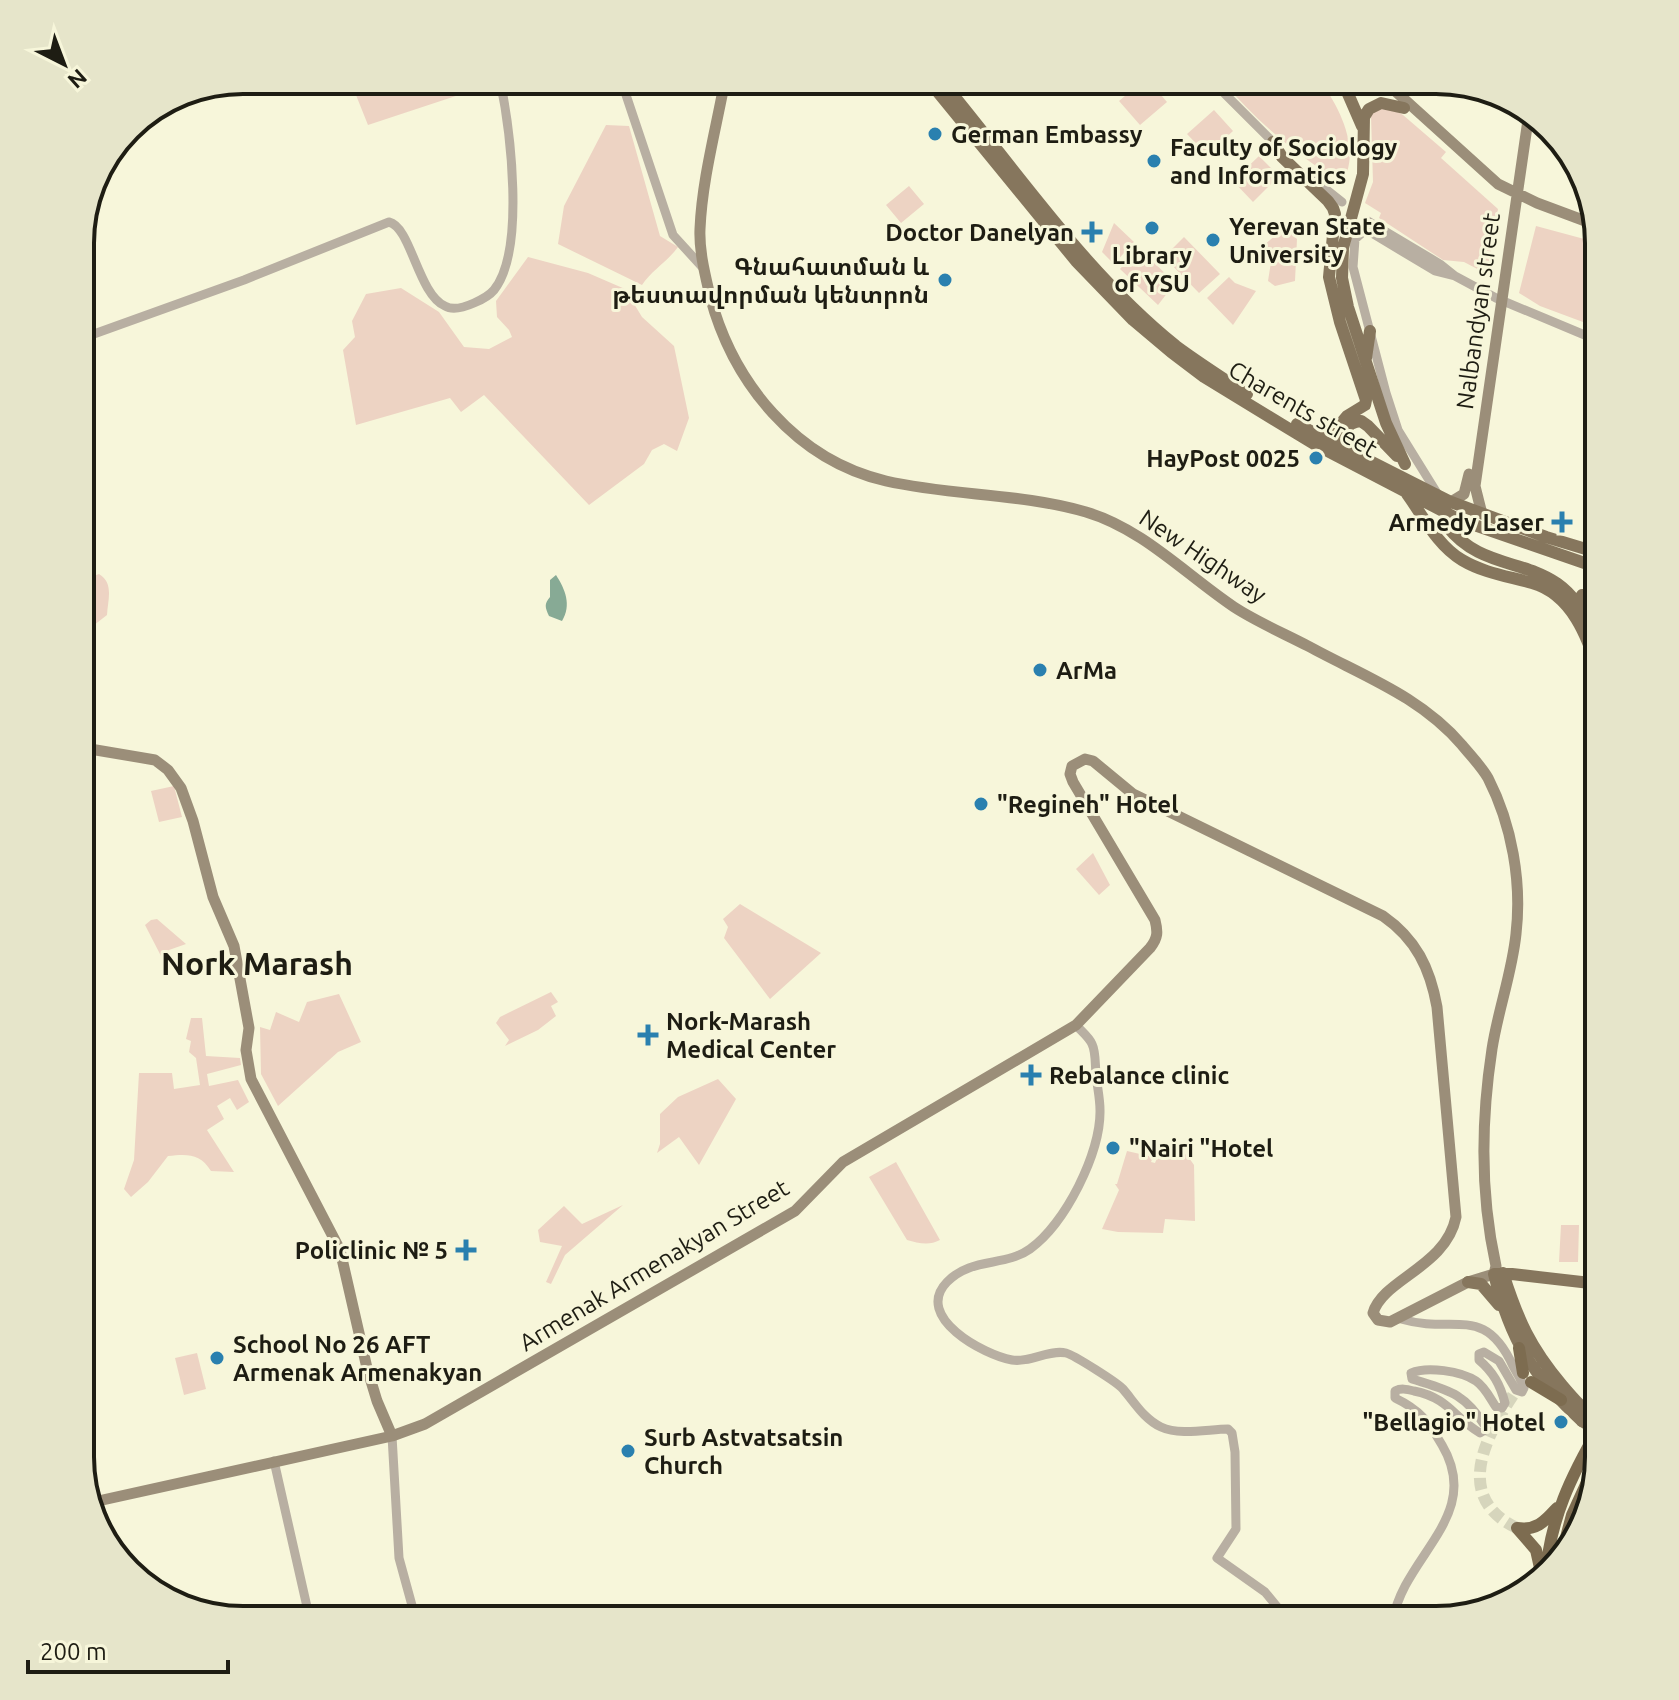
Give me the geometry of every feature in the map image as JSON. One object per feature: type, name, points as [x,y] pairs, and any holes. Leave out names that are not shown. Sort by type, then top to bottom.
[{"type":"highway","points":[[1519,1348],[1527,1377],[1561,1400]]},
{"type":"highway","points":[[1548,1555],[1562,1502],[1585,1452]]},
{"type":"highway","points":[[1539,1564],[1536,1550],[1517,1528],[1527,1530],[1538,1526],[1562,1502]]},
{"type":"highway","points":[[1570,1523],[1578,1503]]},
{"type":"main road","name":"New Highway","points":[[723,94],[700,231],[704,269],[714,310],[728,346],[748,383],[795,436],[818,453],[852,470],[886,481],[1036,502],[1086,512],[1111,522],[1153,545],[1236,608],[1387,684],[1427,710],[1448,729],[1487,776],[1512,849],[1518,902],[1516,935],[1492,1047],[1484,1118],[1484,1184],[1498,1271]]},
{"type":"main road","name":"Charents street","points":[[939,94],[1076,261],[1137,317],[1177,346],[1217,374],[1327,440],[1438,496],[1585,549]]},
{"type":"main road","name":"Charents street","points":[[952,94],[1082,254],[1171,352],[1324,450],[1460,520],[1585,563]]},
{"type":"main road","points":[[1348,94],[1363,129]]},
{"type":"main road","points":[[1389,94],[1512,196],[1583,221]]},
{"type":"main road","points":[[1398,94],[1512,196]]},
{"type":"main road","points":[[1349,450],[1344,443],[1344,432],[1349,424],[1361,421],[1404,462],[1386,423],[1365,361],[1342,278],[1343,248],[1363,174],[1366,113],[1377,104],[1390,103],[1404,108]]},
{"type":"main road","name":"Nalbandyan street","points":[[1482,514],[1475,486],[1521,121]]},
{"type":"main road","name":"Nalbandyan street","points":[[1512,196],[1527,125]]},
{"type":"main road","points":[[1273,142],[1282,157],[1328,201],[1335,214],[1329,277],[1366,400],[1365,405],[1347,416],[1327,440]]},
{"type":"main road","name":"Nalbandyan street","points":[[1451,502],[1464,494],[1467,485],[1500,300]]},
{"type":"main road","points":[[1365,361],[1370,331]]},
{"type":"main road","points":[[1346,335],[1365,361]]},
{"type":"main road","points":[[1405,491],[1443,545],[1461,559],[1498,576],[1536,584],[1558,598],[1581,625],[1585,636]]},
{"type":"main road","points":[[1422,515],[1453,545],[1485,564],[1551,578]]},
{"type":"main road","points":[[1585,598],[1561,578],[1538,566],[1491,551],[1447,526],[1465,546],[1551,578],[1579,604],[1585,614]]},
{"type":"main road","points":[[94,750],[155,760],[168,770],[181,788],[213,897],[234,946],[249,1028],[246,1050],[251,1079],[340,1250],[367,1368],[392,1436]]},
{"type":"main road","name":"Armenak Armenakyan Street","points":[[101,1500],[392,1436],[425,1424],[795,1211],[843,1162],[1076,1025],[1157,939],[1155,920],[1073,782],[1072,766],[1084,759],[1093,761],[1133,794],[1341,894],[1399,927],[1425,961],[1433,981],[1440,1035],[1456,1206],[1453,1227],[1437,1253],[1386,1295],[1373,1313],[1378,1320],[1390,1322],[1401,1319]]},
{"type":"main road","points":[[1498,1271],[1504,1312],[1519,1348],[1561,1400],[1585,1415]]},
{"type":"main road","points":[[1498,1271],[1528,1341],[1585,1413]]},
{"type":"main road","points":[[1401,1319],[1468,1282],[1498,1271],[1585,1282]]},
{"type":"main road","points":[[1468,1282],[1481,1284],[1504,1312]]},
{"type":"street","points":[[94,334],[244,280],[389,222],[399,227],[419,272],[441,305],[462,308],[485,297],[502,275],[511,229],[510,128],[503,94]]},
{"type":"street","points":[[626,94],[673,235],[704,269]]},
{"type":"street","points":[[1225,94],[1273,142],[1342,202]]},
{"type":"street","points":[[1368,221],[1455,276],[1500,300],[1585,335]]},
{"type":"street","points":[[1438,496],[1398,430],[1353,267],[1355,239],[1363,232],[1377,236],[1435,271],[1455,276]]},
{"type":"street","points":[[1076,1025],[1092,1044],[1100,1113],[1093,1149],[1077,1187],[1054,1225],[1029,1250],[957,1272],[944,1285],[939,1311],[944,1321],[960,1335],[1014,1361],[1065,1353],[1120,1386],[1141,1412],[1161,1427],[1176,1431],[1228,1429],[1232,1433],[1235,1452],[1236,1529],[1217,1558],[1265,1592],[1276,1606]]},
{"type":"street","points":[[1398,1606],[1406,1583],[1447,1517],[1455,1470],[1430,1425],[1414,1406],[1395,1398],[1394,1392],[1399,1388],[1442,1400],[1480,1433],[1485,1430],[1485,1425],[1467,1402],[1442,1386],[1413,1380],[1411,1373],[1417,1370],[1437,1371],[1467,1377],[1476,1381],[1495,1406],[1501,1408],[1505,1402],[1501,1388],[1495,1376],[1479,1360],[1479,1354],[1484,1352],[1499,1361],[1516,1390],[1522,1392],[1524,1388],[1508,1352],[1489,1331],[1463,1325],[1425,1325],[1401,1319]]},
{"type":"street","points":[[392,1436],[399,1558],[412,1606]]},
{"type":"street","points":[[274,1461],[307,1606]]},
{"type":"shaded area","points":[[356,94],[462,94],[368,125]]},
{"type":"shaded area","points":[[1127,94],[1160,94],[1167,102],[1140,125],[1119,101]]},
{"type":"shaded area","points":[[1234,94],[1329,94],[1348,136],[1347,172],[1340,178],[1332,177],[1260,120]]},
{"type":"shaded area","points":[[1391,108],[1446,152],[1441,158],[1498,209],[1487,274],[1464,262],[1443,260],[1379,218],[1381,213],[1365,203],[1373,182],[1371,116],[1374,110]]},
{"type":"shaded area","points":[[1214,110],[1233,131],[1207,155],[1187,134]]},
{"type":"shaded area","points":[[606,125],[629,126],[660,236],[678,247],[642,285],[558,244],[564,206]]},
{"type":"shaded area","points":[[1259,156],[1279,176],[1253,202],[1233,181]]},
{"type":"shaded area","points":[[909,186],[924,204],[901,223],[886,205]]},
{"type":"shaded area","points":[[1114,223],[1134,242],[1114,264],[1102,252]]},
{"type":"shaded area","points":[[1536,226],[1585,239],[1585,323],[1540,306],[1519,293]]},
{"type":"shaded area","points":[[1285,227],[1297,239],[1295,281],[1275,286],[1268,281],[1271,262],[1262,247]]},
{"type":"shaded area","points":[[1184,237],[1220,274],[1199,293],[1164,257]]},
{"type":"shaded area","points":[[1139,248],[1175,283],[1158,305],[1120,269]]},
{"type":"shaded area","points":[[528,257],[588,273],[625,289],[642,317],[674,346],[689,418],[677,451],[664,444],[652,450],[644,464],[589,505],[484,395],[461,412],[450,398],[356,425],[343,350],[355,337],[352,321],[366,294],[401,288],[439,312],[464,347],[489,349],[512,337],[497,317],[496,301]]},
{"type":"shaded area","points":[[1229,277],[1235,283],[1256,291],[1233,325],[1207,298]]},
{"type":"shaded area","points":[[99,574],[107,582],[109,597],[107,615],[94,625],[94,576]]},
{"type":"shaded area","points":[[556,575],[566,597],[567,609],[562,621],[549,616],[546,608],[550,597],[550,580]]},
{"type":"shaded area","points":[[174,786],[182,817],[159,822],[151,791]]},
{"type":"shaded area","points":[[1093,853],[1110,885],[1099,895],[1076,869]]},
{"type":"shaded area","points":[[740,904],[821,953],[770,999],[724,938],[728,927],[723,919]]},
{"type":"shaded area","points":[[157,919],[186,944],[169,950],[165,957],[161,956],[145,925]]},
{"type":"shaded area","points":[[551,992],[558,1002],[551,1006],[556,1016],[538,1030],[505,1046],[509,1040],[496,1023],[500,1017]]},
{"type":"shaded area","points":[[339,994],[361,1042],[338,1052],[278,1106],[261,1074],[260,1027],[270,1030],[276,1012],[299,1022],[307,1002]]},
{"type":"shaded area","points":[[191,1018],[202,1018],[206,1056],[240,1058],[241,1065],[207,1074],[209,1086],[238,1080],[249,1102],[237,1110],[230,1098],[217,1106],[224,1119],[207,1130],[234,1172],[211,1171],[192,1156],[168,1156],[148,1182],[131,1197],[124,1189],[134,1160],[139,1073],[172,1073],[174,1089],[200,1085],[196,1058],[189,1052],[191,1041],[186,1039]]},
{"type":"shaded area","points":[[718,1079],[736,1099],[699,1165],[679,1137],[657,1153],[660,1114],[678,1097]]},
{"type":"shaded area","points":[[1163,1144],[1187,1155],[1194,1165],[1195,1221],[1165,1219],[1163,1233],[1102,1229],[1119,1190],[1115,1184],[1127,1151],[1153,1157],[1151,1162],[1155,1163]]},
{"type":"shaded area","points":[[896,1162],[940,1240],[919,1243],[907,1240],[869,1177]]},
{"type":"shaded area","points":[[623,1205],[565,1255],[551,1284],[546,1282],[562,1246],[540,1242],[538,1230],[564,1206],[582,1224]]},
{"type":"shaded area","points":[[1561,1225],[1579,1225],[1578,1262],[1559,1262]]},
{"type":"shaded area","points":[[197,1353],[206,1389],[184,1395],[175,1358]]},
{"type":"tunnel","points":[[1517,1528],[1496,1514],[1484,1497],[1480,1479],[1489,1438],[1522,1382]]},
{"type":"place","name":"German Embassy","points":[[935,134]]},
{"type":"place","name":"Faculty of Sociology and Informatics","points":[[1154,161]]},
{"type":"place","name":"Library of YSU","points":[[1152,228]]},
{"type":"place","name":"Doctor Danelyan","points":[[1092,232]]},
{"type":"place","name":"Yerevan State University","points":[[1213,240]]},
{"type":"place","name":"Գնահատման և թեստավորման կենտրոն","points":[[945,280]]},
{"type":"place","name":"HayPost 0025","points":[[1316,458]]},
{"type":"place","name":"Armedy Laser","points":[[1562,522]]},
{"type":"place","name":"ArMa","points":[[1040,670]]},
{"type":"place","name":"\"Regineh\" Hotel","points":[[981,804]]},
{"type":"place","name":"Nork-Marash Medical Center","points":[[648,1035]]},
{"type":"place","name":"Rebalance clinic","points":[[1031,1075]]},
{"type":"place","name":"\"Nairi \"Hotel","points":[[1113,1148]]},
{"type":"place","name":"Policlinic № 5","points":[[466,1250]]},
{"type":"place","name":"School No 26 AFT Armenak Armenakyan","points":[[217,1358]]},
{"type":"place","name":"\"Bellagio\" Hotel","points":[[1561,1422]]},
{"type":"place","name":"Surb Astvatsatsin Church","points":[[628,1451]]},
{"type":"district","name":"Nork Marash","points":[[257,963]]}]
